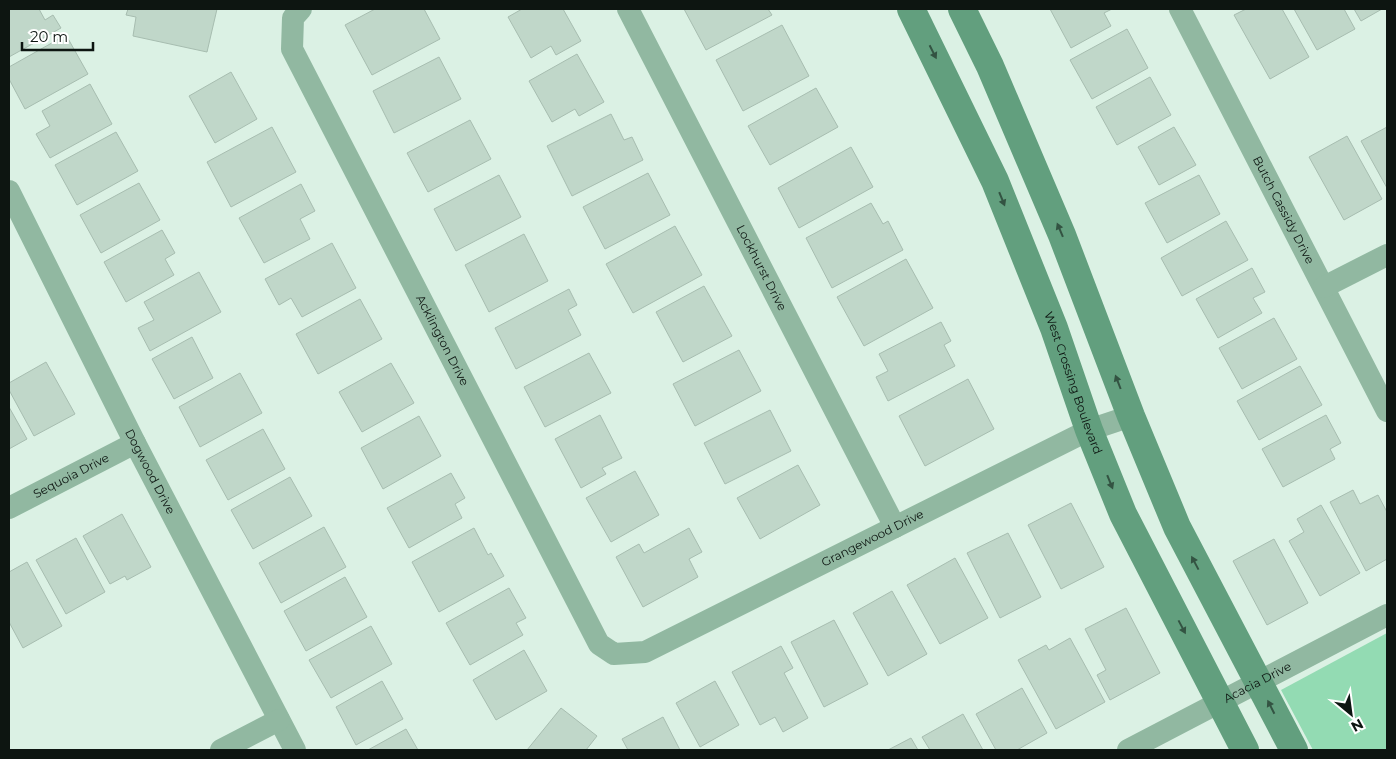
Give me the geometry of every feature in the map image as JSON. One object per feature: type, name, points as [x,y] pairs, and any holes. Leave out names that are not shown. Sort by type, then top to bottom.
[{"type":"street","name":"Lockhurst Drive","points":[[628,9],[895,527]]},
{"type":"street","name":"West Crossing Boulevard","points":[[911,9],[995,181],[1054,328],[1089,430],[1123,514],[1245,750]]},
{"type":"street","points":[[962,9],[990,66],[1062,234],[1176,528],[1294,750]]},
{"type":"street","name":"Butch Cassidy Drive","points":[[1180,9],[1387,411]]},
{"type":"street","name":"Acklington Drive","points":[[297,13],[292,49],[599,644],[614,654]]},
{"type":"street","name":"Dogwood Drive","points":[[9,191],[135,443],[295,750]]},
{"type":"street","points":[[1324,287],[1387,255]]},
{"type":"street","name":"Grangewood Drive","points":[[614,654],[645,652],[1089,430],[1131,416]]},
{"type":"street","name":"Sequoia Drive","points":[[9,508],[135,443]]},
{"type":"street","name":"Acacia Drive","points":[[1128,750],[1387,616]]},
{"type":"street","points":[[221,750],[279,720]]},
{"type":"green space","points":[[1387,633],[1387,750],[1313,750],[1281,690]]},
{"type":"building","points":[[9,9],[39,9],[45,20],[53,15],[61,28],[9,57]]},
{"type":"building","points":[[128,9],[217,9],[207,52],[133,36],[136,17],[126,15]]},
{"type":"building","points":[[375,9],[424,9],[440,39],[372,75],[345,25]]},
{"type":"building","points":[[522,9],[563,9],[581,41],[556,55],[551,46],[531,58],[508,17]]},
{"type":"building","points":[[684,9],[768,9],[772,15],[706,50]]},
{"type":"building","points":[[1050,9],[1112,9],[1104,13],[1111,26],[1071,48]]},
{"type":"building","points":[[1246,9],[1282,9],[1309,57],[1270,79],[1234,15]]},
{"type":"building","points":[[1294,9],[1344,9],[1355,29],[1317,50]]},
{"type":"building","points":[[1354,9],[1382,9],[1361,21]]},
{"type":"building","points":[[782,25],[809,76],[743,111],[716,60]]},
{"type":"building","points":[[1127,29],[1148,68],[1092,99],[1070,60]]},
{"type":"building","points":[[66,35],[88,74],[25,109],[9,79],[9,67]]},
{"type":"building","points":[[577,54],[604,102],[579,116],[575,109],[552,122],[529,81]]},
{"type":"building","points":[[439,57],[461,99],[394,133],[373,91]]},
{"type":"building","points":[[231,72],[257,119],[215,143],[189,96]]},
{"type":"building","points":[[1150,77],[1171,115],[1117,145],[1096,107]]},
{"type":"building","points":[[90,84],[112,124],[50,158],[36,134],[50,126],[42,111]]},
{"type":"building","points":[[816,88],[838,127],[770,165],[748,126]]},
{"type":"building","points":[[611,114],[624,140],[632,137],[643,160],[572,196],[547,146]]},
{"type":"building","points":[[470,120],[491,159],[428,192],[407,153]]},
{"type":"building","points":[[272,127],[296,172],[231,207],[207,162]]},
{"type":"building","points":[[1174,127],[1196,165],[1159,185],[1138,147]]},
{"type":"building","points":[[1387,127],[1387,188],[1361,141]]},
{"type":"building","points":[[116,132],[138,171],[77,205],[55,165]]},
{"type":"building","points":[[1347,136],[1382,199],[1344,220],[1309,157]]},
{"type":"building","points":[[851,147],[873,187],[799,228],[778,188]]},
{"type":"building","points":[[648,173],[670,215],[605,249],[583,207]]},
{"type":"building","points":[[499,175],[521,217],[456,251],[434,209]]},
{"type":"building","points":[[1199,175],[1220,214],[1167,243],[1145,203]]},
{"type":"building","points":[[139,183],[160,220],[101,253],[80,215]]},
{"type":"building","points":[[301,184],[315,211],[300,219],[310,239],[264,263],[239,218]]},
{"type":"building","points":[[871,203],[883,224],[888,221],[903,250],[832,288],[806,238]]},
{"type":"building","points":[[1226,221],[1248,260],[1182,296],[1161,258]]},
{"type":"building","points":[[675,226],[702,275],[633,313],[606,264]]},
{"type":"building","points":[[162,230],[175,253],[165,259],[174,275],[126,302],[104,262]]},
{"type":"building","points":[[524,234],[548,281],[489,312],[465,265]]},
{"type":"building","points":[[332,243],[356,288],[302,317],[291,298],[279,305],[265,279]]},
{"type":"building","points":[[906,259],[933,308],[864,346],[837,297]]},
{"type":"building","points":[[1252,268],[1265,292],[1253,298],[1262,313],[1218,338],[1196,299]]},
{"type":"building","points":[[199,272],[221,312],[150,351],[138,328],[154,320],[144,302]]},
{"type":"building","points":[[704,286],[732,336],[683,362],[656,312]]},
{"type":"building","points":[[569,289],[577,305],[568,310],[581,335],[516,369],[495,328]]},
{"type":"building","points":[[360,299],[382,339],[318,374],[296,334]]},
{"type":"building","points":[[1274,318],[1297,359],[1242,389],[1219,348]]},
{"type":"building","points":[[941,322],[951,341],[944,345],[955,366],[888,401],[876,377],[888,371],[879,354]]},
{"type":"building","points":[[192,337],[213,378],[174,399],[152,359]]},
{"type":"building","points":[[739,350],[761,391],[695,426],[673,384]]},
{"type":"building","points":[[589,353],[611,393],[545,427],[524,387]]},
{"type":"building","points":[[46,362],[75,414],[34,436],[9,390],[9,383]]},
{"type":"building","points":[[391,363],[414,403],[362,432],[339,392]]},
{"type":"building","points":[[1300,366],[1322,405],[1259,440],[1237,401]]},
{"type":"building","points":[[240,373],[262,413],[200,447],[179,407]]},
{"type":"building","points":[[968,379],[994,429],[925,466],[899,416]]},
{"type":"building","points":[[9,407],[27,439],[9,449]]},
{"type":"building","points":[[770,410],[791,451],[725,484],[704,443]]},
{"type":"building","points":[[600,415],[622,458],[602,468],[606,474],[581,488],[555,439]]},
{"type":"building","points":[[1326,415],[1341,443],[1330,449],[1335,459],[1283,487],[1262,449]]},
{"type":"building","points":[[419,416],[441,456],[383,489],[361,448]]},
{"type":"building","points":[[263,429],[285,469],[228,500],[206,460]]},
{"type":"building","points":[[798,465],[820,505],[760,539],[737,498]]},
{"type":"building","points":[[635,471],[659,515],[611,542],[586,498]]},
{"type":"building","points":[[451,473],[465,498],[455,504],[462,518],[409,548],[387,508]]},
{"type":"building","points":[[290,477],[312,516],[253,549],[231,510]]},
{"type":"building","points":[[1353,490],[1360,504],[1378,495],[1387,512],[1387,559],[1366,571],[1330,502]]},
{"type":"building","points":[[1071,503],[1104,567],[1061,589],[1028,525]]},
{"type":"building","points":[[1321,505],[1360,573],[1320,596],[1289,541],[1304,532],[1297,519]]},
{"type":"building","points":[[122,514],[151,567],[127,580],[125,576],[110,584],[83,536]]},
{"type":"building","points":[[324,527],[346,567],[281,603],[259,563]]},
{"type":"building","points":[[474,528],[488,555],[491,553],[504,576],[439,612],[412,562]]},
{"type":"building","points":[[689,528],[702,552],[689,559],[698,577],[643,607],[616,557],[639,544],[644,553]]},
{"type":"building","points":[[1008,533],[1041,597],[1000,618],[967,553]]},
{"type":"building","points":[[76,538],[105,592],[66,614],[36,560]]},
{"type":"building","points":[[1274,539],[1308,603],[1267,625],[1233,561]]},
{"type":"building","points":[[955,558],[988,618],[940,644],[907,585]]},
{"type":"building","points":[[27,562],[62,626],[23,648],[9,622],[9,572]]},
{"type":"building","points":[[345,577],[367,617],[306,651],[284,611]]},
{"type":"building","points":[[509,588],[526,618],[516,623],[523,635],[470,665],[446,623]]},
{"type":"building","points":[[892,591],[927,654],[888,676],[853,613]]},
{"type":"building","points":[[1126,608],[1160,673],[1110,700],[1097,675],[1106,670],[1085,629]]},
{"type":"building","points":[[834,620],[868,684],[824,707],[791,642]]},
{"type":"building","points":[[371,626],[392,664],[331,698],[309,660]]},
{"type":"building","points":[[1070,638],[1105,702],[1056,729],[1018,660],[1046,645],[1049,650]]},
{"type":"building","points":[[781,646],[793,668],[784,673],[808,718],[783,732],[775,717],[760,725],[732,672]]},
{"type":"building","points":[[524,650],[547,691],[496,720],[473,680]]},
{"type":"building","points":[[382,681],[403,719],[356,745],[336,707]]},
{"type":"building","points":[[715,681],[739,725],[700,747],[676,703]]},
{"type":"building","points":[[1022,688],[1047,733],[1017,750],[996,750],[976,714]]},
{"type":"building","points":[[561,708],[597,736],[586,750],[527,750]]},
{"type":"building","points":[[963,714],[983,750],[930,750],[922,737]]},
{"type":"building","points":[[663,717],[680,750],[628,750],[622,739]]},
{"type":"building","points":[[406,729],[418,750],[368,750]]},
{"type":"building","points":[[911,738],[918,750],[888,750]]}]
